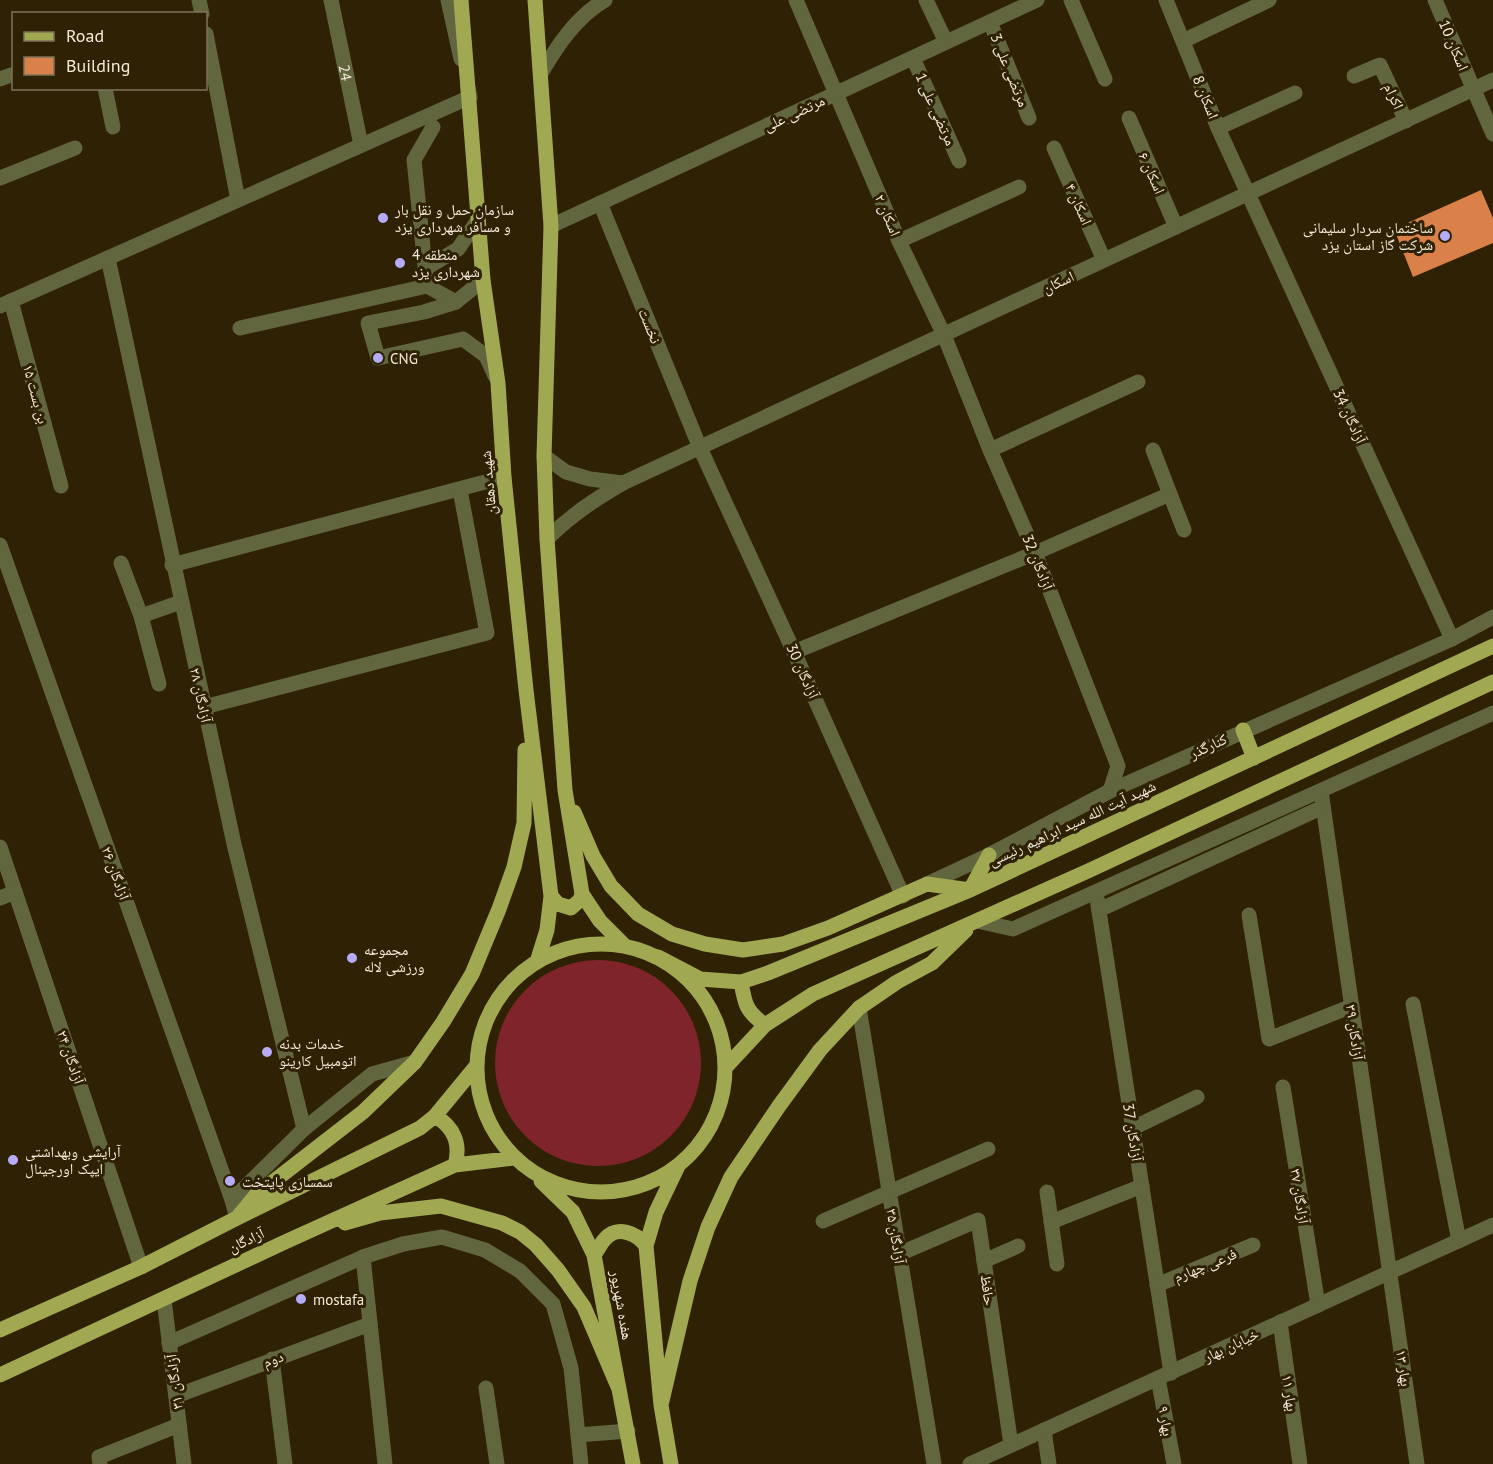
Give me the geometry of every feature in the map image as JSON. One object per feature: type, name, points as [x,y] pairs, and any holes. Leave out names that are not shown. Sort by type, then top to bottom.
[{"type":"main road","name":"شهید دهقان","points":[[461,0],[483,280],[498,383],[504,477],[526,690],[551,896],[547,930],[537,962]]},
{"type":"main road","points":[[535,0],[551,226],[544,456],[547,538],[565,790],[582,894],[600,921],[624,945]]},
{"type":"main road","name":"شهید آیت الله سید ابراهیم رئیسی","points":[[658,957],[700,979],[741,982],[791,964],[970,890],[1493,646]]},
{"type":"main road","points":[[725,1068],[765,1025],[813,994],[977,921],[1493,682]]},
{"type":"main road","points":[[237,1218],[256,1195],[363,1112],[415,1062],[472,974],[514,867],[524,823],[526,690]]},
{"type":"main road","points":[[1243,730],[1254,758]]},
{"type":"main road","points":[[565,790],[593,856],[611,886],[638,914],[672,934],[705,944],[743,950],[783,944],[828,928],[927,884],[970,890],[989,855]]},
{"type":"main road","points":[[551,896],[558,904],[571,908],[580,900],[582,894]]},
{"type":"main road","points":[[661,1405],[690,1281],[708,1227],[731,1177],[820,1050],[859,1008],[897,982],[932,963],[977,921]]},
{"type":"main road","points":[[594,944],[624,945],[658,957],[686,977],[708,1003],[721,1035],[725,1068],[720,1105],[703,1139],[678,1166],[646,1184],[615,1192],[584,1192],[553,1183],[532,1172],[514,1158],[493,1131],[480,1099],[477,1065],[485,1024],[506,988],[537,962],[564,949],[594,944]]},
{"type":"main road","points":[[741,982],[744,1005],[765,1025]]},
{"type":"main road","name":"آزادگان","points":[[0,1330],[141,1267],[420,1128],[435,1116],[477,1065]]},
{"type":"main road","points":[[435,1116],[447,1124],[455,1135],[458,1150],[456,1165]]},
{"type":"main road","name":"آزادگان","points":[[0,1374],[456,1165],[514,1158]]},
{"type":"main road","name":"هفده شهریور","points":[[671,1464],[661,1405],[646,1245],[656,1212],[678,1166]]},
{"type":"main road","name":"هفده شهریور","points":[[532,1172],[573,1212],[594,1255],[633,1464]]},
{"type":"main road","points":[[285,1242],[380,1213],[414,1208],[441,1206],[502,1223],[520,1232],[536,1245],[584,1306],[619,1389]]},
{"type":"main road","points":[[594,1255],[605,1238],[615,1232],[630,1233],[640,1238],[646,1245]]},
{"type":"street","name":"24","points":[[331,0],[361,145]]},
{"type":"street","points":[[5,304],[470,97],[448,0]]},
{"type":"street","name":"اسکان ۲","points":[[795,0],[899,241],[944,335]]},
{"type":"street","points":[[926,0],[946,42]]},
{"type":"street","name":"مرتضی علی","points":[[551,226],[1037,0]]},
{"type":"street","points":[[1071,0],[1105,79]]},
{"type":"street","name":"اسکان 8","points":[[1166,0],[1218,128],[1248,193]]},
{"type":"street","points":[[1183,41],[1269,0]]},
{"type":"street","name":"اسکان 10","points":[[1435,0],[1493,134]]},
{"type":"street","points":[[541,73],[560,41],[601,1]]},
{"type":"street","name":"مرتضی علی 3","points":[[990,22],[1029,118]]},
{"type":"street","points":[[207,39],[238,200]]},
{"type":"street","name":"مرتضی علی 1","points":[[913,58],[959,161]]},
{"type":"street","name":"اکرام","points":[[1354,76],[1380,65],[1406,120]]},
{"type":"street","name":"اسکان","points":[[547,538],[589,503],[623,483],[1493,80]]},
{"type":"street","points":[[105,90],[113,127]]},
{"type":"street","points":[[1218,128],[1295,93]]},
{"type":"street","name":"اسکان ۶","points":[[1129,118],[1176,227]]},
{"type":"street","points":[[427,286],[414,160],[433,127]]},
{"type":"street","points":[[0,178],[75,148]]},
{"type":"street","name":"اسکان ۴","points":[[1054,148],[1104,260]]},
{"type":"street","points":[[899,241],[1019,187]]},
{"type":"street","name":"آزادگان 34","points":[[1248,193],[1452,639]]},
{"type":"street","name":"نخست","points":[[600,204],[700,448]]},
{"type":"street","points":[[426,268],[459,249],[478,220]]},
{"type":"street","name":"۲۸ آزادگان","points":[[108,258],[172,565],[234,844],[304,1129]]},
{"type":"street","points":[[483,280],[456,302],[423,312],[368,323],[378,358],[463,339],[486,356],[498,383]]},
{"type":"street","points":[[240,328],[427,286],[456,302]]},
{"type":"street","name":"بن بست ۱۵","points":[[5,304],[61,486]]},
{"type":"street","name":"آزادگان 32","points":[[944,335],[990,450],[1035,553],[1118,766],[1110,791]]},
{"type":"street","points":[[990,450],[1138,382]]},
{"type":"street","name":"آزادگان 30","points":[[700,448],[903,896]]},
{"type":"street","points":[[1153,450],[1184,530]]},
{"type":"street","points":[[544,456],[566,471],[590,479],[623,483]]},
{"type":"street","points":[[172,565],[504,477]]},
{"type":"street","points":[[204,707],[487,633],[460,490]]},
{"type":"street","points":[[794,652],[1035,553],[1170,494]]},
{"type":"street","name":"۲۶ آزادگان","points":[[0,545],[237,1218]]},
{"type":"street","points":[[121,563],[141,616],[159,684]]},
{"type":"street","points":[[141,616],[181,602]]},
{"type":"street","name":"کنارگذر","points":[[927,884],[989,855],[1110,791],[1452,639],[1493,617]]},
{"type":"street","points":[[1099,910],[1493,713]]},
{"type":"street","points":[[977,921],[1013,929],[1096,891],[1322,799]]},
{"type":"street","name":"آزادگان ۳۹","points":[[1322,799],[1390,1272]]},
{"type":"street","name":"۲۴ آزادگان","points":[[0,847],[141,1267]]},
{"type":"street","name":"آزادگان 37","points":[[1096,891],[1157,1285],[1164,1376]]},
{"type":"street","points":[[0,898],[15,892]]},
{"type":"street","points":[[1249,915],[1269,1039],[1352,1006]]},
{"type":"street","points":[[1413,1004],[1459,1241]]},
{"type":"street","name":"آزادگان ۳۵","points":[[859,1008],[934,1464]]},
{"type":"street","points":[[232,1200],[304,1129],[372,1074],[415,1062]]},
{"type":"street","name":"آزادگان ۳۷","points":[[1283,1087],[1318,1305]]},
{"type":"street","points":[[1132,1128],[1197,1097]]},
{"type":"street","points":[[823,1221],[988,1149]]},
{"type":"street","points":[[1051,1222],[1142,1186]]},
{"type":"street","points":[[1047,1192],[1057,1264]]},
{"type":"street","name":"حافظ","points":[[899,1254],[978,1220],[1011,1445]]},
{"type":"street","name":"خیابان بهار","points":[[970,1464],[1493,1226]]},
{"type":"street","points":[[169,1342],[363,1257],[403,1244],[441,1237],[485,1250],[520,1271],[553,1304],[571,1368],[581,1464]]},
{"type":"street","name":"فرعی چهارم","points":[[1157,1285],[1253,1245]]},
{"type":"street","points":[[984,1261],[1018,1246]]},
{"type":"street","points":[[363,1257],[386,1464]]},
{"type":"street","name":"بهار ۱۳","points":[[1390,1272],[1417,1464]]},
{"type":"street","name":"۳۱ آزادگان","points":[[164,1299],[184,1464]]},
{"type":"street","name":"بهار ۱۱","points":[[1280,1322],[1300,1464]]},
{"type":"street","name":"دوم","points":[[176,1396],[370,1324]]},
{"type":"street","points":[[272,1359],[285,1464]]},
{"type":"street","name":"بهار ۹","points":[[1164,1376],[1174,1464]]},
{"type":"street","points":[[486,1388],[497,1464]]},
{"type":"street","points":[[100,1464],[99,1457],[179,1425]]},
{"type":"street","points":[[1044,1430],[1049,1464]]},
{"type":"street","points":[[578,1434],[628,1431]]},
{"type":"shaded area","points":[[588,960],[608,960],[628,964],[647,972],[671,990],[689,1014],[697,1033],[701,1063],[697,1093],[689,1112],[671,1136],[647,1154],[628,1162],[608,1166],[588,1166],[568,1162],[549,1154],[533,1143],[518,1128],[507,1112],[499,1093],[495,1073],[495,1053],[499,1033],[507,1014],[518,998],[533,983],[549,972],[568,964]]},
{"type":"building","name":"ساختمان سردار سلیمانی شرکت گاز استان یزد","points":[[1481,190],[1493,218],[1493,243],[1413,277],[1394,229]]},
{"type":"place","name":"سازمان حمل و نقل بار و مسافر شهرداری یزد","points":[[383,218]]},
{"type":"place","name":"ساختمان سردار سلیمانی شرکت گاز استان یزد","points":[[1445,236]]},
{"type":"place","name":"منطقه 4 شهرداری یزد","points":[[400,263]]},
{"type":"place","name":"CNG","points":[[378,358]]},
{"type":"place","name":"مجموعه ورزشی لاله","points":[[352,958]]},
{"type":"place","name":"خدمات بدنه اتومبیل کارینو","points":[[267,1052]]},
{"type":"place","name":"آرایشی وبهداشتی ایپک اورجینال","points":[[13,1160]]},
{"type":"place","name":"سمساری پایتخت","points":[[230,1181]]},
{"type":"place","name":"mostafa","points":[[301,1299]]}]
